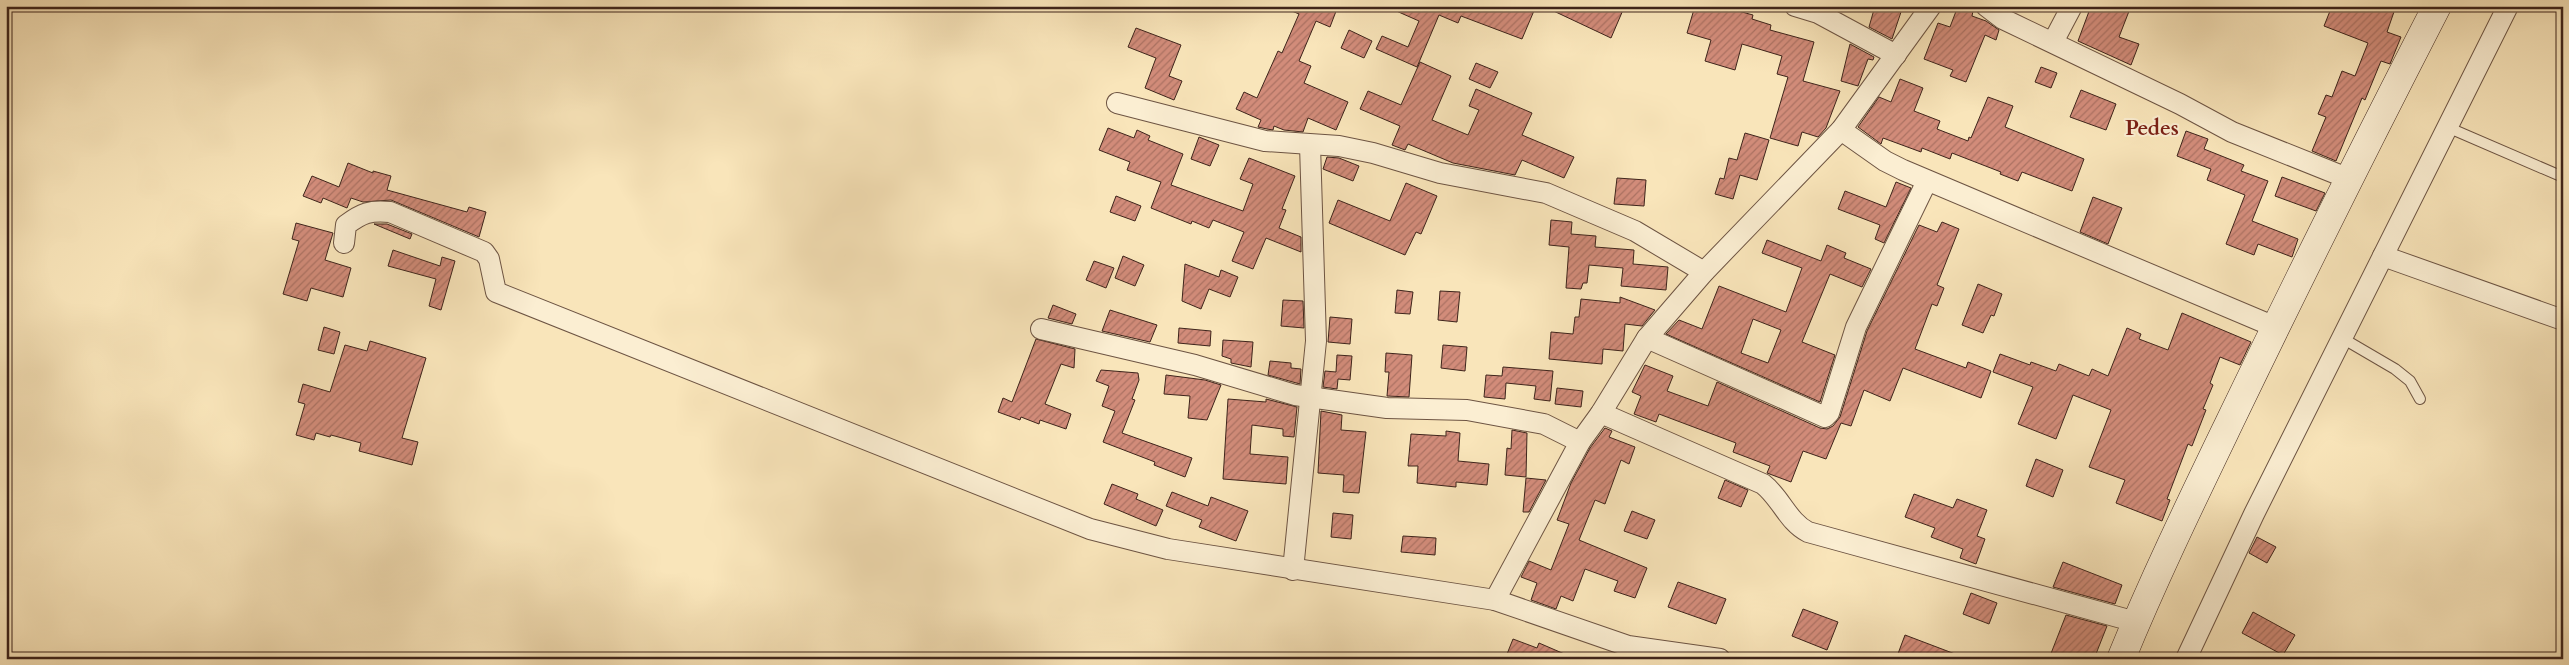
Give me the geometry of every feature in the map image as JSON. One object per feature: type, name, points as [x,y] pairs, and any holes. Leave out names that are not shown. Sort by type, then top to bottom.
[{"type":"main road","points":[[2121,659],[2136,622],[2347,178],[2437,6]]},
{"type":"street","points":[[1795,6],[1818,13],[1896,55]]},
{"type":"street","points":[[1495,600],[1580,442],[1601,413],[1647,338],[1704,272],[1841,130],[1931,6]]},
{"type":"street","points":[[1986,6],[2003,19],[2232,132],[2347,178]]},
{"type":"street","points":[[2053,42],[2072,6]]},
{"type":"street","points":[[2186,659],[2254,514],[2508,6]]},
{"type":"street","points":[[1117,103],[1265,141],[1310,146],[1339,146],[1365,151],[1440,173],[1546,193],[1635,231],[1704,272]]},
{"type":"street","points":[[1841,130],[1885,161],[2275,327]]},
{"type":"street","points":[[1293,570],[1311,397],[1316,314],[1310,146]]},
{"type":"street","points":[[1647,338],[1825,417],[1829,413],[1856,327],[1927,180]]},
{"type":"street","points":[[344,243],[346,225],[360,214],[378,211],[390,212],[484,252],[489,259],[496,292],[1090,529],[1168,549],[1495,600],[1625,652],[1720,659]]},
{"type":"street","points":[[2383,256],[2563,320]]},
{"type":"street","points":[[1041,329],[1195,365],[1277,391],[1387,408],[1467,410],[1544,424],[1580,442]]},
{"type":"street","points":[[1601,413],[1763,484],[1777,497],[1793,522],[1808,532],[2136,622]]},
{"type":"lane","points":[[2447,127],[2563,177]]},
{"type":"lane","points":[[2342,338],[2395,369],[2410,381],[2420,399]]},
{"type":"building","points":[[1280,6],[1338,6],[1330,27],[1316,21],[1299,61],[1311,66],[1304,83],[1348,102],[1336,130],[1308,118],[1303,132],[1284,130],[1274,126],[1273,130],[1267,129],[1258,127],[1261,120],[1236,109],[1244,92],[1257,98],[1278,51],[1282,53],[1299,14]]},
{"type":"building","points":[[1385,6],[1536,6],[1522,39],[1461,16],[1458,23],[1439,15],[1417,67],[1376,49],[1382,36],[1408,47],[1419,21]]},
{"type":"building","points":[[1543,6],[1614,6],[1623,10],[1611,38]]},
{"type":"building","points":[[1695,6],[1720,6],[1753,15],[1752,19],[1771,25],[1770,30],[1814,42],[1803,81],[1840,91],[1826,128],[1818,137],[1802,132],[1798,146],[1770,138],[1788,77],[1777,74],[1782,56],[1742,44],[1735,70],[1705,61],[1711,40],[1687,33]]},
{"type":"building","points":[[1875,6],[1903,6],[1892,39],[1869,27]]},
{"type":"building","points":[[1958,6],[1974,6],[1972,16],[1986,21],[1999,30],[1996,40],[1985,35],[1966,82],[1950,76],[1953,70],[1924,59],[1938,23],[1950,27]]},
{"type":"building","points":[[2091,6],[2131,6],[2119,37],[2139,44],[2131,65],[2078,41]]},
{"type":"building","points":[[2332,6],[2396,6],[2387,32],[2401,37],[2390,64],[2381,61],[2365,100],[2362,98],[2336,161],[2312,151],[2326,117],[2318,114],[2326,95],[2332,97],[2342,71],[2355,76],[2368,43],[2324,26]]},
{"type":"building","points":[[1136,28],[1181,45],[1169,76],[1182,81],[1174,100],[1145,88],[1156,58],[1128,47]]},
{"type":"building","points":[[1349,30],[1372,41],[1364,58],[1341,48]]},
{"type":"building","points":[[1850,44],[1874,57],[1873,60],[1868,59],[1858,86],[1841,81]]},
{"type":"building","points":[[1420,62],[1451,76],[1432,120],[1468,135],[1479,110],[1469,106],[1476,89],[1532,113],[1522,135],[1574,157],[1564,178],[1522,160],[1515,175],[1453,163],[1408,144],[1405,150],[1392,145],[1400,126],[1360,109],[1368,91],[1401,105]]},
{"type":"building","points":[[1476,63],[1498,72],[1490,88],[1469,79]]},
{"type":"building","points":[[2041,67],[2057,73],[2051,88],[2035,82]]},
{"type":"building","points":[[1900,79],[1923,88],[1914,111],[1940,121],[1937,129],[1968,141],[1988,97],[2013,106],[2005,127],[2084,159],[2072,191],[2022,172],[2018,181],[2000,174],[2001,172],[1952,153],[1950,159],[1922,148],[1921,152],[1883,138],[1881,144],[1858,127],[1879,97],[1891,102]]},
{"type":"building","points":[[2081,90],[2116,104],[2106,130],[2070,117]]},
{"type":"building","points":[[1108,128],[1134,138],[1137,130],[1150,136],[1148,140],[1183,154],[1171,185],[1243,211],[1253,184],[1240,179],[1249,158],[1295,176],[1282,209],[1286,210],[1279,228],[1301,237],[1301,252],[1266,238],[1253,269],[1232,261],[1244,232],[1213,220],[1209,228],[1192,221],[1191,224],[1151,208],[1161,182],[1127,170],[1130,162],[1099,150]]},
{"type":"building","points":[[2186,131],[2208,139],[2204,149],[2244,165],[2241,171],[2268,181],[2252,221],[2298,239],[2292,257],[2258,244],[2254,255],[2226,244],[2245,195],[2207,180],[2211,169],[2177,156]]},
{"type":"building","points":[[1745,133],[1769,140],[1757,180],[1740,175],[1733,199],[1715,194],[1720,178],[1724,179],[1729,158],[1737,160]]},
{"type":"building","points":[[1199,137],[1219,145],[1210,166],[1191,159]]},
{"type":"building","points":[[1327,157],[1339,158],[1359,166],[1353,181],[1323,169]]},
{"type":"building","points":[[348,163],[373,173],[373,171],[391,176],[387,190],[467,212],[469,207],[486,212],[479,237],[391,200],[363,202],[351,198],[347,208],[323,198],[321,203],[303,196],[312,176],[339,187]]},
{"type":"building","points":[[2282,177],[2325,193],[2316,211],[2275,196]]},
{"type":"building","points":[[1617,178],[1646,180],[1644,206],[1614,204]]},
{"type":"building","points":[[1896,182],[1911,188],[1884,243],[1875,239],[1880,225],[1838,209],[1845,191],[1886,207]]},
{"type":"building","points":[[1406,183],[1437,196],[1421,234],[1416,232],[1405,255],[1329,223],[1338,200],[1390,221]]},
{"type":"building","points":[[1116,196],[1141,206],[1135,221],[1110,212]]},
{"type":"building","points":[[2093,197],[2122,208],[2108,244],[2080,232]]},
{"type":"building","points":[[1551,220],[1572,222],[1571,234],[1596,236],[1595,247],[1634,250],[1633,264],[1668,267],[1666,290],[1621,286],[1623,268],[1589,265],[1587,283],[1583,283],[1581,289],[1566,288],[1569,247],[1549,245]]},
{"type":"building","points":[[1942,222],[1959,229],[1937,285],[1944,288],[1937,306],[1932,304],[1915,349],[1966,368],[1968,362],[1991,371],[1981,398],[1903,368],[1890,401],[1864,390],[1851,426],[1841,423],[1826,459],[1803,451],[1791,482],[1767,473],[1770,466],[1733,452],[1736,443],[1659,414],[1656,422],[1634,414],[1641,396],[1632,392],[1645,365],[1673,376],[1667,391],[1708,406],[1717,382],[1820,428],[1827,429],[1833,426],[1840,417],[1867,331],[1919,225],[1937,232]]},
{"type":"building","points":[[296,223],[333,233],[325,260],[351,268],[343,297],[311,288],[307,301],[283,294],[299,241],[292,239]]},
{"type":"building","points":[[374,224],[387,224],[412,234],[410,239]]},
{"type":"building","points":[[1767,240],[1821,261],[1827,245],[1846,253],[1844,258],[1871,269],[1862,287],[1830,274],[1802,342],[1835,355],[1820,402],[1666,334],[1679,320],[1702,329],[1719,286],[1786,312],[1802,268],[1762,253]],"holes":[[[1753,319],[1781,330],[1768,363],[1741,353]]]},
{"type":"building","points":[[393,250],[440,266],[442,257],[455,261],[441,310],[429,306],[436,279],[388,266]]},
{"type":"building","points":[[1123,256],[1144,265],[1135,286],[1115,278]]},
{"type":"building","points":[[1094,261],[1114,268],[1106,288],[1086,280]]},
{"type":"building","points":[[1185,264],[1219,277],[1221,270],[1238,277],[1230,297],[1209,289],[1201,309],[1182,301]]},
{"type":"building","points":[[1978,284],[2002,294],[1994,316],[1991,315],[1983,333],[1962,325]]},
{"type":"building","points":[[1397,290],[1413,292],[1410,314],[1395,313]]},
{"type":"building","points":[[1440,291],[1460,292],[1457,322],[1438,320]]},
{"type":"building","points":[[1620,297],[1655,310],[1642,326],[1625,324],[1623,351],[1603,349],[1602,364],[1549,359],[1551,332],[1573,334],[1575,317],[1579,317],[1581,299],[1620,303]]},
{"type":"building","points":[[1283,300],[1303,301],[1304,328],[1281,326]]},
{"type":"building","points":[[1053,305],[1076,314],[1072,324],[1048,318]]},
{"type":"building","points":[[1110,310],[1157,325],[1150,342],[1102,331]]},
{"type":"building","points":[[2182,313],[2251,342],[2240,365],[2220,357],[2210,383],[2213,385],[2203,409],[2206,410],[2192,446],[2188,444],[2167,499],[2170,500],[2162,521],[2116,503],[2125,480],[2089,467],[2111,410],[2073,395],[2056,439],[2018,424],[2033,387],[1993,372],[2000,354],[2030,365],[2031,362],[2056,371],[2059,364],[2089,376],[2092,369],[2108,376],[2127,328],[2141,334],[2139,339],[2168,350]]},
{"type":"building","points":[[1330,317],[1352,319],[1350,344],[1328,342]]},
{"type":"building","points":[[324,327],[340,332],[334,354],[318,350]]},
{"type":"building","points":[[1179,328],[1211,331],[1210,346],[1178,343]]},
{"type":"building","points":[[1036,339],[1075,349],[1074,368],[1061,364],[1045,404],[1071,414],[1066,429],[1040,420],[1039,424],[1021,417],[1020,420],[998,412],[1003,398],[1012,402]]},
{"type":"building","points":[[1223,340],[1253,342],[1251,367],[1231,363],[1231,359],[1222,356]]},
{"type":"building","points":[[370,341],[426,358],[402,438],[418,442],[412,465],[359,451],[361,443],[331,435],[330,437],[316,433],[314,440],[296,435],[305,404],[298,402],[303,384],[330,392],[345,345],[367,351]]},
{"type":"building","points":[[1443,345],[1467,347],[1465,371],[1441,368]]},
{"type":"building","points":[[1386,353],[1412,355],[1409,397],[1387,396],[1389,372],[1385,372]]},
{"type":"building","points":[[1337,355],[1352,356],[1350,380],[1338,379],[1337,389],[1323,387],[1325,371],[1336,372]]},
{"type":"building","points":[[1270,361],[1291,363],[1291,368],[1301,369],[1300,384],[1268,375]]},
{"type":"building","points":[[1503,367],[1553,371],[1550,401],[1534,399],[1536,386],[1506,383],[1505,399],[1484,397],[1486,375],[1502,376]]},
{"type":"building","points":[[1101,370],[1138,373],[1139,380],[1132,399],[1135,400],[1122,433],[1192,458],[1185,477],[1154,465],[1155,462],[1103,442],[1115,411],[1102,406],[1109,386],[1096,381]]},
{"type":"building","points":[[1166,375],[1205,380],[1221,385],[1207,420],[1188,418],[1190,396],[1164,394]]},
{"type":"building","points":[[1557,388],[1583,391],[1581,407],[1555,404]]},
{"type":"building","points":[[1228,399],[1266,402],[1266,399],[1297,407],[1294,437],[1283,436],[1283,429],[1252,425],[1250,454],[1288,457],[1286,484],[1223,479]]},
{"type":"building","points":[[1321,411],[1342,415],[1341,430],[1366,432],[1359,493],[1343,492],[1344,475],[1318,473]]},
{"type":"building","points":[[1605,428],[1612,431],[1609,437],[1635,447],[1629,464],[1621,460],[1605,504],[1595,500],[1579,540],[1647,568],[1635,598],[1614,591],[1618,581],[1585,569],[1573,601],[1561,596],[1556,609],[1531,600],[1537,583],[1521,577],[1529,561],[1551,570],[1569,524],[1557,520],[1571,483],[1590,448]]},
{"type":"building","points":[[1512,430],[1527,433],[1526,477],[1505,475],[1507,448],[1511,449]]},
{"type":"building","points":[[1446,431],[1460,433],[1458,461],[1489,464],[1487,485],[1456,482],[1456,487],[1417,483],[1418,466],[1408,466],[1411,434],[1446,436]]},
{"type":"building","points":[[2036,459],[2063,470],[2053,497],[2026,486]]},
{"type":"building","points":[[1526,478],[1546,480],[1529,512],[1523,512]]},
{"type":"building","points":[[1725,480],[1748,490],[1741,507],[1718,498]]},
{"type":"building","points":[[1112,484],[1138,494],[1136,499],[1163,510],[1156,526],[1104,504]]},
{"type":"building","points":[[1172,492],[1208,506],[1211,497],[1248,511],[1236,541],[1199,527],[1202,520],[1166,506]]},
{"type":"building","points":[[1914,494],[1953,508],[1957,499],[1987,510],[1977,536],[1985,539],[1976,564],[1960,558],[1963,549],[1931,537],[1935,528],[1905,517]]},
{"type":"building","points":[[1632,511],[1655,520],[1647,539],[1624,531]]},
{"type":"building","points":[[1333,513],[1353,515],[1351,539],[1331,537]]},
{"type":"building","points":[[1403,536],[1436,538],[1435,555],[1401,552]]},
{"type":"building","points":[[2257,537],[2276,547],[2267,563],[2249,553]]},
{"type":"building","points":[[2063,562],[2122,585],[2115,604],[2053,587]]},
{"type":"building","points":[[1678,582],[1726,599],[1716,624],[1668,607]]},
{"type":"building","points":[[1971,593],[1997,603],[1989,624],[1963,614]]},
{"type":"building","points":[[1803,609],[1838,622],[1827,650],[1792,636]]},
{"type":"building","points":[[2253,612],[2295,635],[2283,655],[2242,633]]},
{"type":"building","points":[[2066,615],[2107,626],[2094,659],[2058,659],[2050,656]]},
{"type":"building","points":[[1905,635],[1963,657],[1963,659],[1896,659]]},
{"type":"building","points":[[1513,639],[1537,648],[1539,643],[1576,659],[1505,659]]},
{"type":"district","name":"Pedes","points":[[2152,127]]}]
